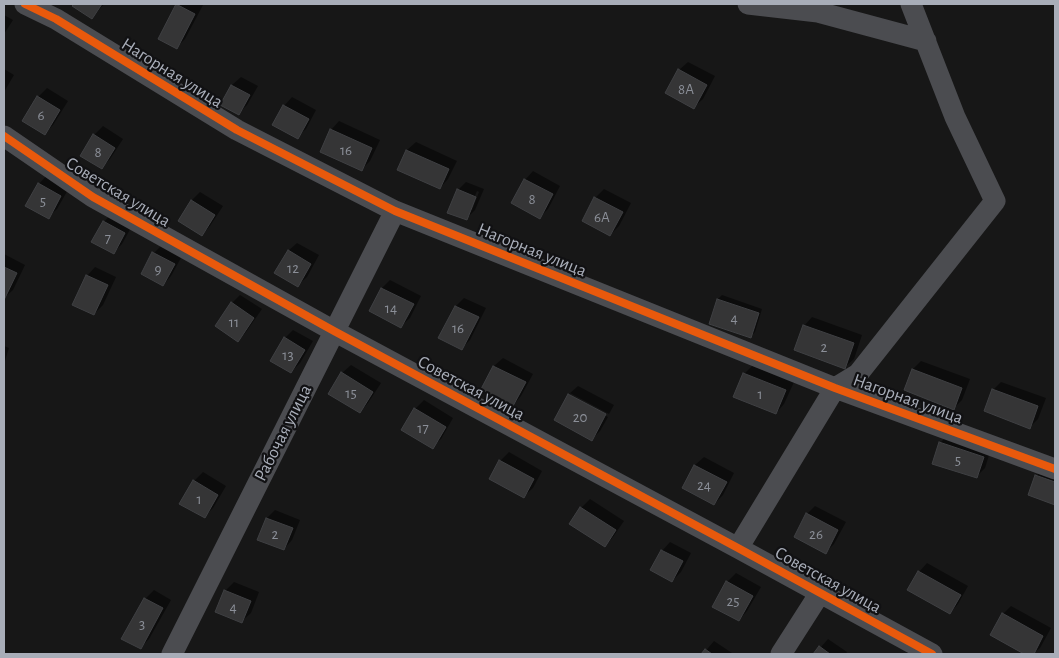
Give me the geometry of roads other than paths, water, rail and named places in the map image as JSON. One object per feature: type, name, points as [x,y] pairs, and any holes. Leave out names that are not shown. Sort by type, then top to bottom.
[{"type":"street","name":"Нагорная улица","points":[[25,4],[56,19],[237,130],[395,211],[835,388],[1055,469]]},
{"type":"street","points":[[748,4],[818,12],[926,41]]},
{"type":"street","points":[[738,548],[835,388],[858,374],[995,202],[955,117],[911,4]]},
{"type":"street","name":"Советская улица","points":[[4,136],[92,197],[334,332],[932,654]]},
{"type":"street","name":"Рабочая улица","points":[[172,654],[395,211]]},
{"type":"street","points":[[781,654],[820,592]]}]
